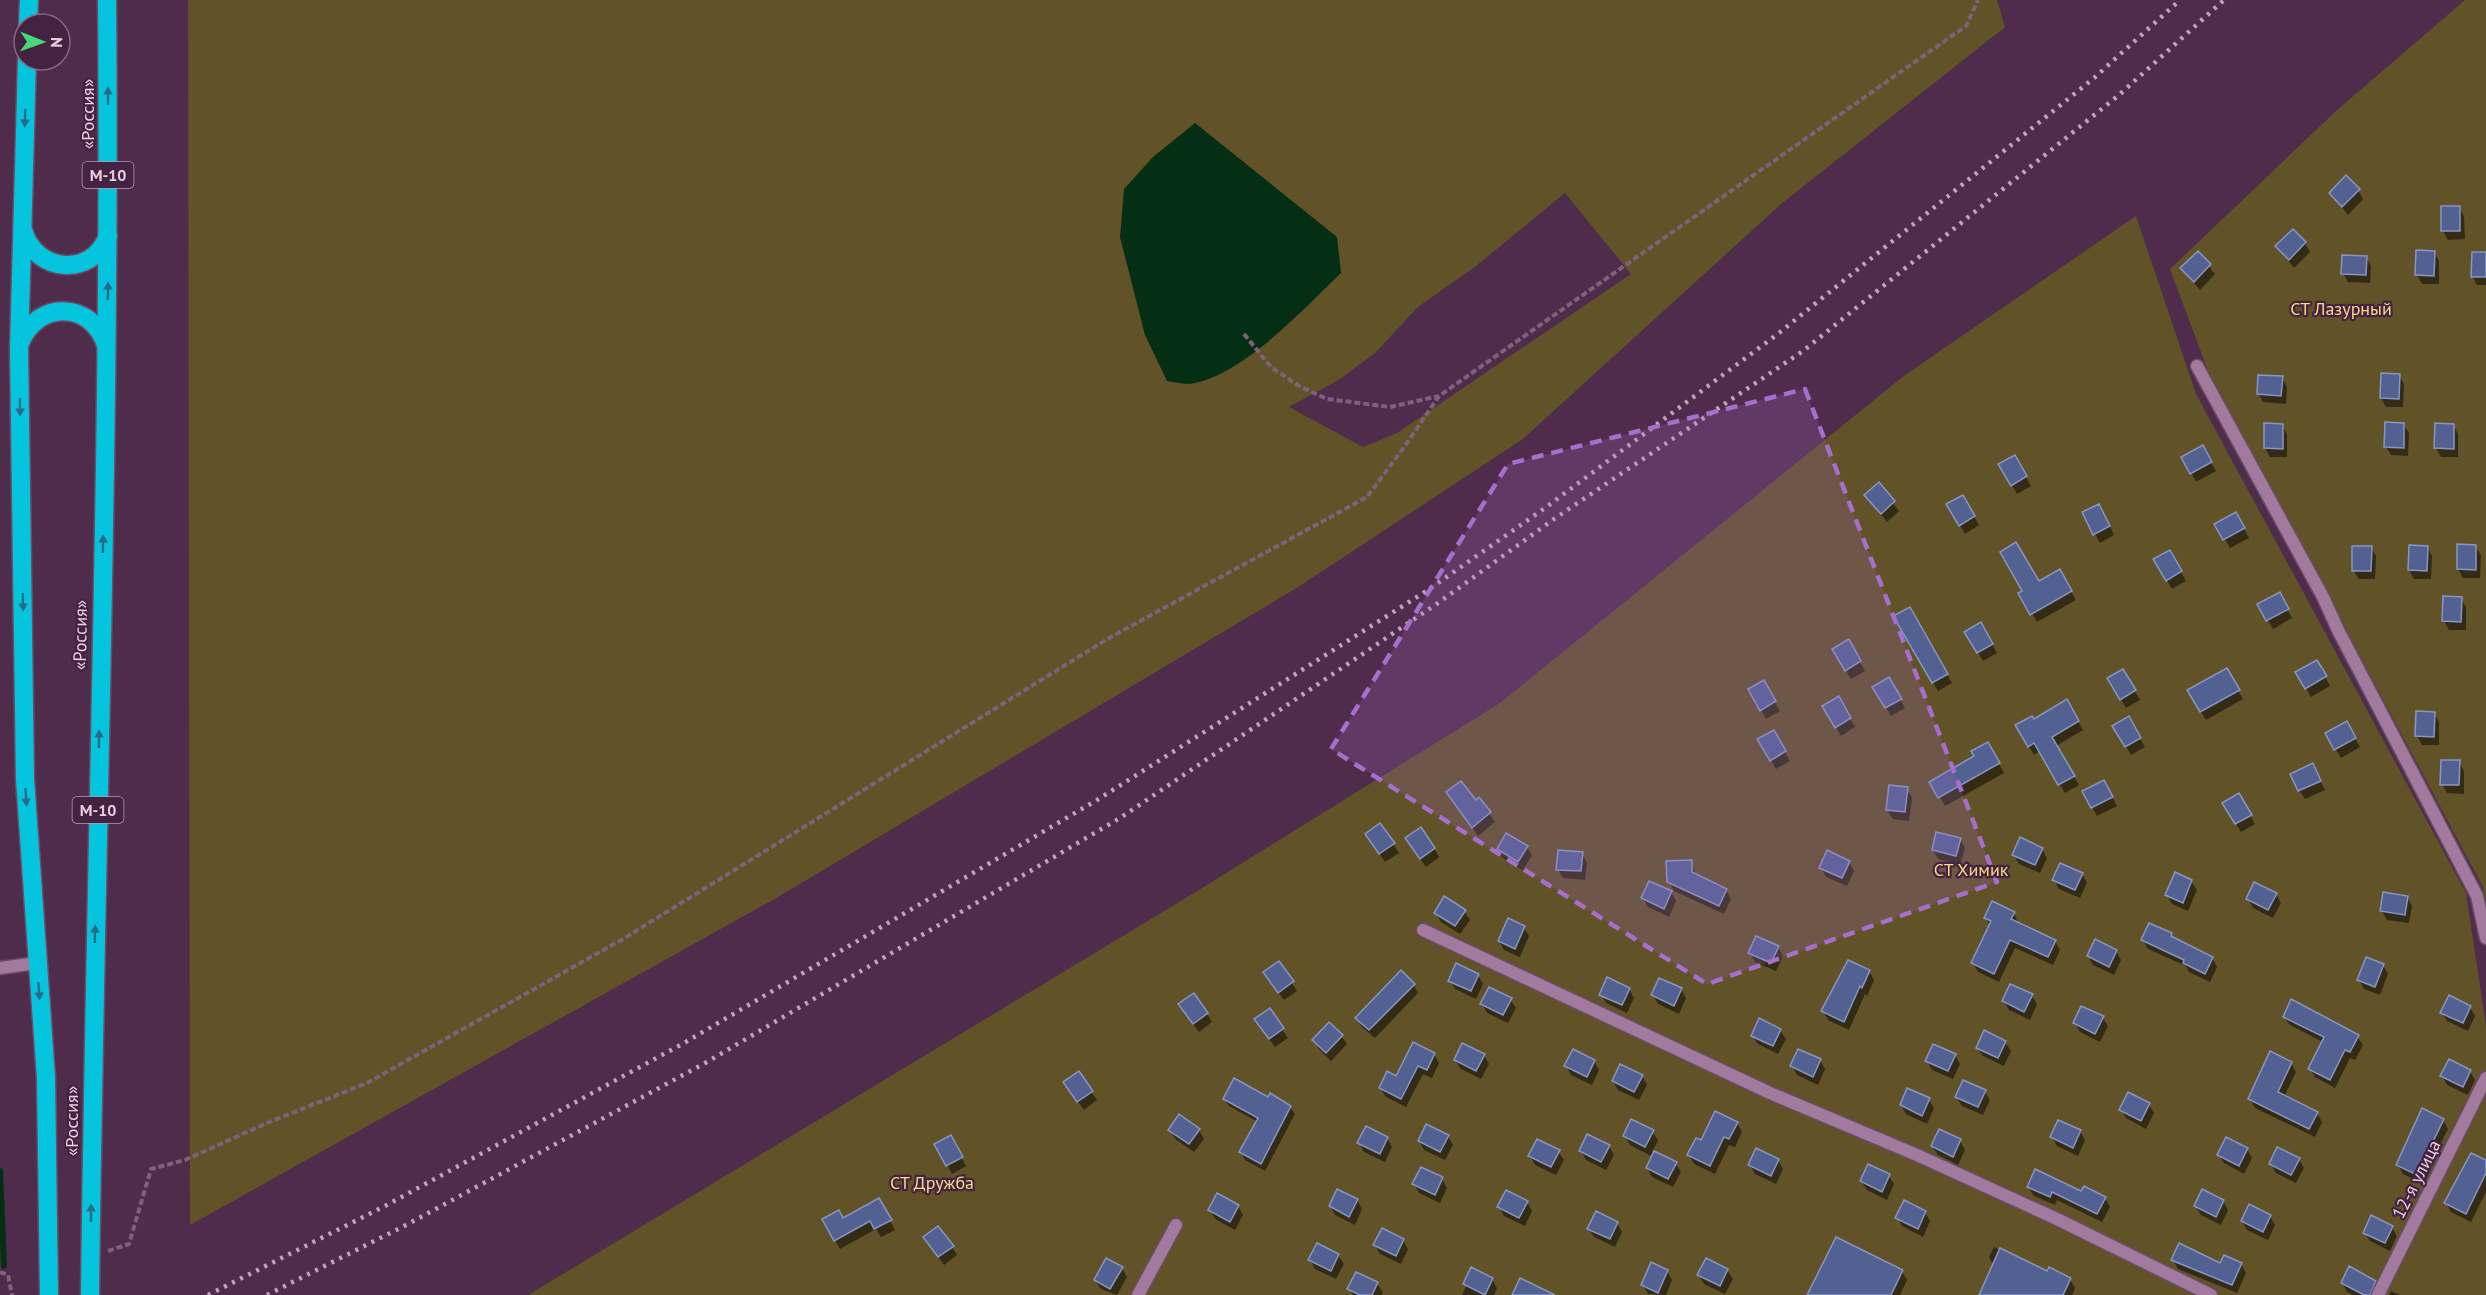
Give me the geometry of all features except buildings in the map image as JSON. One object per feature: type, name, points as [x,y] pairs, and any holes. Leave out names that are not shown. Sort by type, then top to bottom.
[{"type":"highway","name":"«Россия»","points":[[90,1295],[92,1064],[109,234],[107,0]]},
{"type":"highway","name":"«Россия»","points":[[27,72],[19,348],[25,779],[46,1078],[49,1289]]},
{"type":"highway","points":[[22,229],[34,252],[45,261],[64,266],[77,265],[94,256],[104,246],[109,234]]},
{"type":"highway","points":[[19,348],[27,329],[37,319],[50,313],[64,311],[78,313],[90,320],[100,330],[107,350]]},
{"type":"street","points":[[2197,366],[2323,597],[2343,640],[2477,896],[2486,938]]},
{"type":"street","points":[[1423,930],[1770,1093],[1917,1155],[2058,1219],[2211,1295]]},
{"type":"street","points":[[0,968],[37,963]]},
{"type":"street","name":"12-я улица","points":[[2378,1295],[2486,1078]]},
{"type":"street","points":[[1138,1295],[1176,1225]]},
{"type":"path","points":[[91,1252],[112,1250],[129,1244],[151,1169],[185,1160],[267,1122],[367,1083],[623,939],[1109,638],[1367,496],[1439,396],[1966,26],[1978,0]]},
{"type":"path","points":[[1244,334],[1271,367],[1299,386],[1327,399],[1390,407],[1439,396]]},
{"type":"path","points":[[0,1272],[9,1275],[12,1295]]},
{"type":"highlighted area","points":[[1805,389],[1997,882],[1707,984],[1331,749],[1508,464]]},
{"type":"green space","points":[[188,0],[1997,0],[2005,27],[1781,204],[1523,439],[1295,589],[778,897],[190,1225]],"holes":[[[1195,123],[1252,171],[1280,331],[1253,354]],[[1565,193],[1631,274],[1397,433],[1363,447],[1289,407],[1340,379],[1375,353],[1418,307],[1476,266]]]},
{"type":"green space","name":"СТ Лазурный","points":[[2465,0],[2486,0],[2486,922],[2483,887],[2208,371],[2170,269],[2336,111]]},
{"type":"green space","name":"СТ Химик","points":[[2136,216],[2196,394],[2466,893],[2486,1026],[2486,1295],[528,1295],[1194,893],[1500,703],[1905,375]]},
{"type":"shaded area","points":[[1195,123],[1337,237],[1341,273],[1290,322],[1251,355],[1210,378],[1190,384],[1167,381],[1145,335],[1120,237],[1124,189],[1153,157]]},
{"type":"waterway","points":[[0,1171],[4,1266]]},
{"type":"railway","points":[[208,1295],[385,1206],[684,1043],[1097,800],[1428,590],[1545,508],[1779,333],[2094,78],[2180,0]]},
{"type":"railway","points":[[267,1295],[408,1224],[707,1062],[1120,818],[1438,603],[1554,519],[1803,351],[2119,95],[2224,0]]},
{"type":"park label","name":"СТ Дружба","points":[[932,1182]]}]
